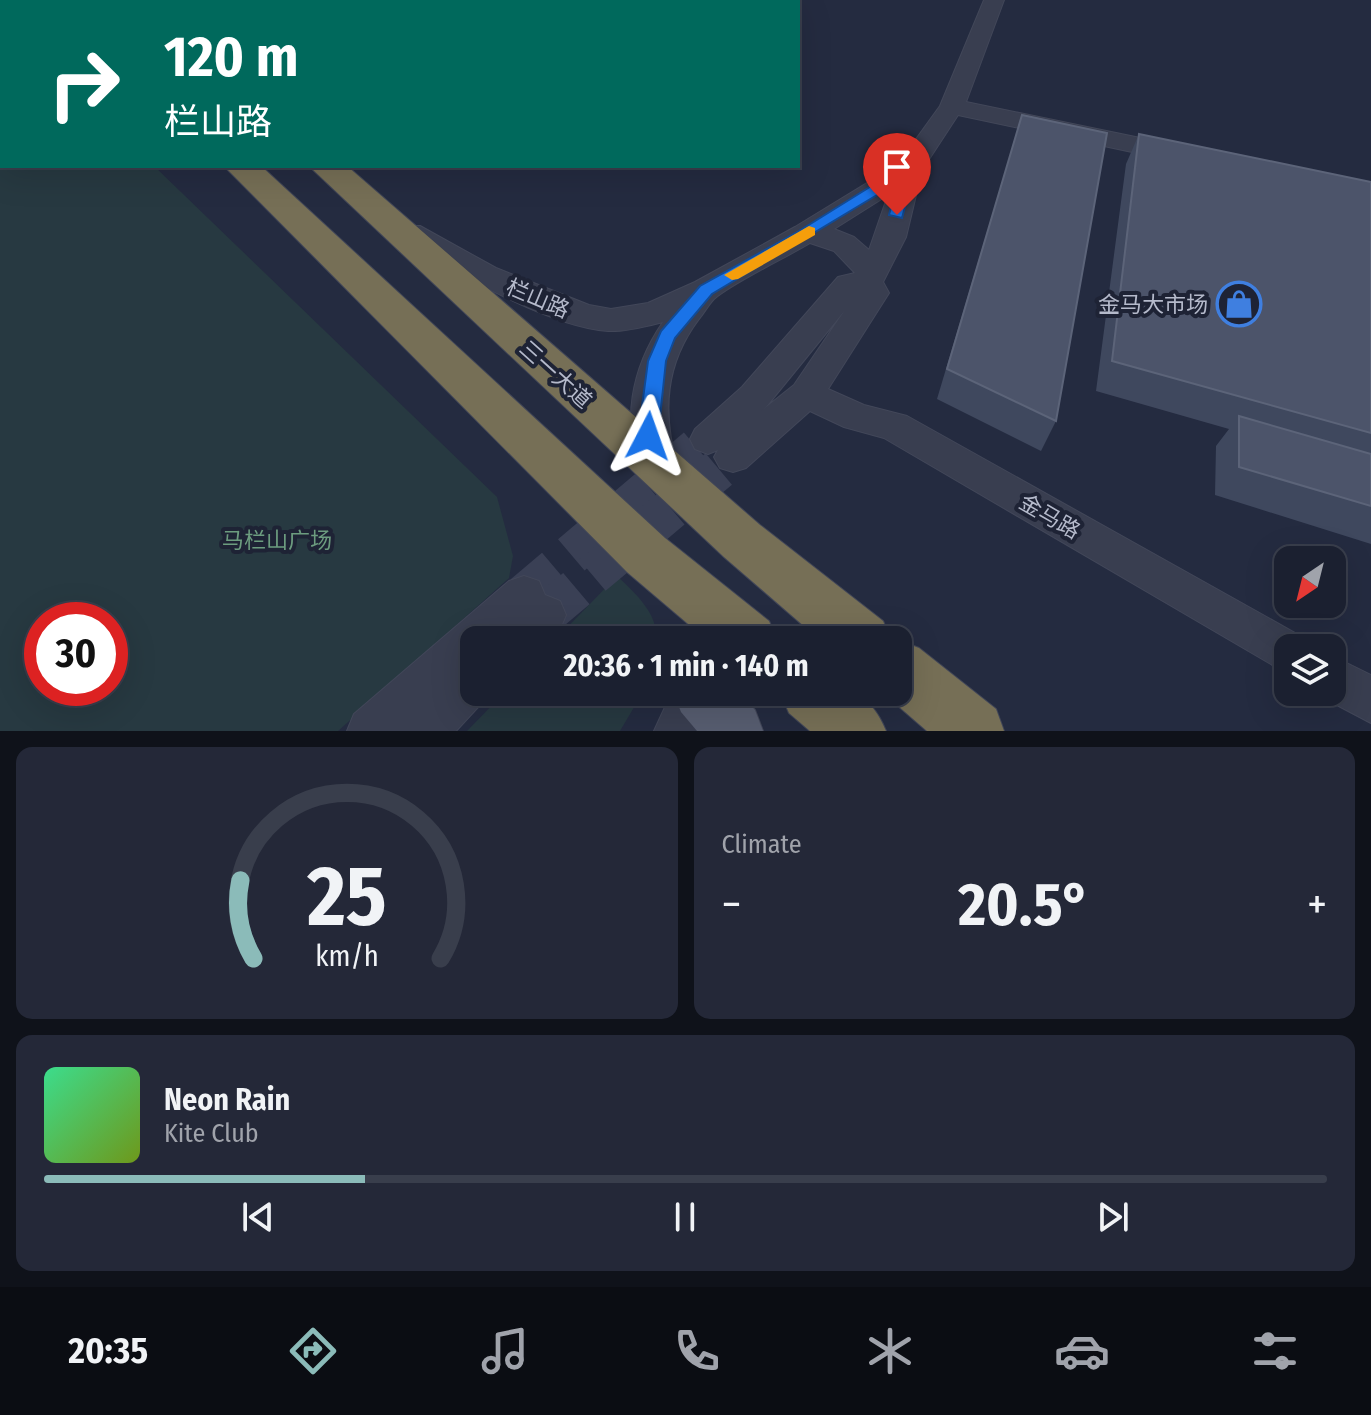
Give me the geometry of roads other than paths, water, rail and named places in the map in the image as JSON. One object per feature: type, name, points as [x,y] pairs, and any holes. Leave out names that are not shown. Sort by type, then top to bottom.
[{"type":"highway","points":[[209,168],[550,464]]},
{"type":"highway","points":[[243,168],[646,555],[702,618]]},
{"type":"highway","name":"三一大道","points":[[328,168],[742,541],[846,626]]},
{"type":"highway","points":[[912,680],[974,731]]},
{"type":"highway","points":[[827,706],[856,731]]},
{"type":"main road","points":[[711,706],[734,731]]},
{"type":"street","name":"栏山路","points":[[869,278],[849,284],[754,397],[720,448],[806,394],[873,293],[869,278],[891,237],[908,170],[952,106],[994,0]]},
{"type":"street","points":[[952,106],[1200,159]]},
{"type":"street","name":"栏山路","points":[[381,217],[485,275],[584,316],[611,320],[635,318],[706,290],[805,234],[908,170]]},
{"type":"street","points":[[805,234],[839,241],[859,256],[869,278]]},
{"type":"street","name":"栏山路","points":[[658,465],[648,436],[657,361],[667,336],[706,290]]},
{"type":"street","name":"金马路","points":[[806,394],[857,417],[894,426],[1274,645]]},
{"type":"street","points":[[371,731],[529,616]]},
{"type":"street","points":[[1346,686],[1371,700]]},
{"type":"street","points":[[423,731],[460,695]]},
{"type":"street","points":[[678,731],[691,706]]},
{"type":"tunnel","points":[[524,595],[708,439]]},
{"type":"tunnel","points":[[545,615],[733,457]]},
{"type":"place","name":"金马大市场","points":[[1239,304]]},
{"type":"park label","name":"马栏山广场","points":[[277,540]]}]
